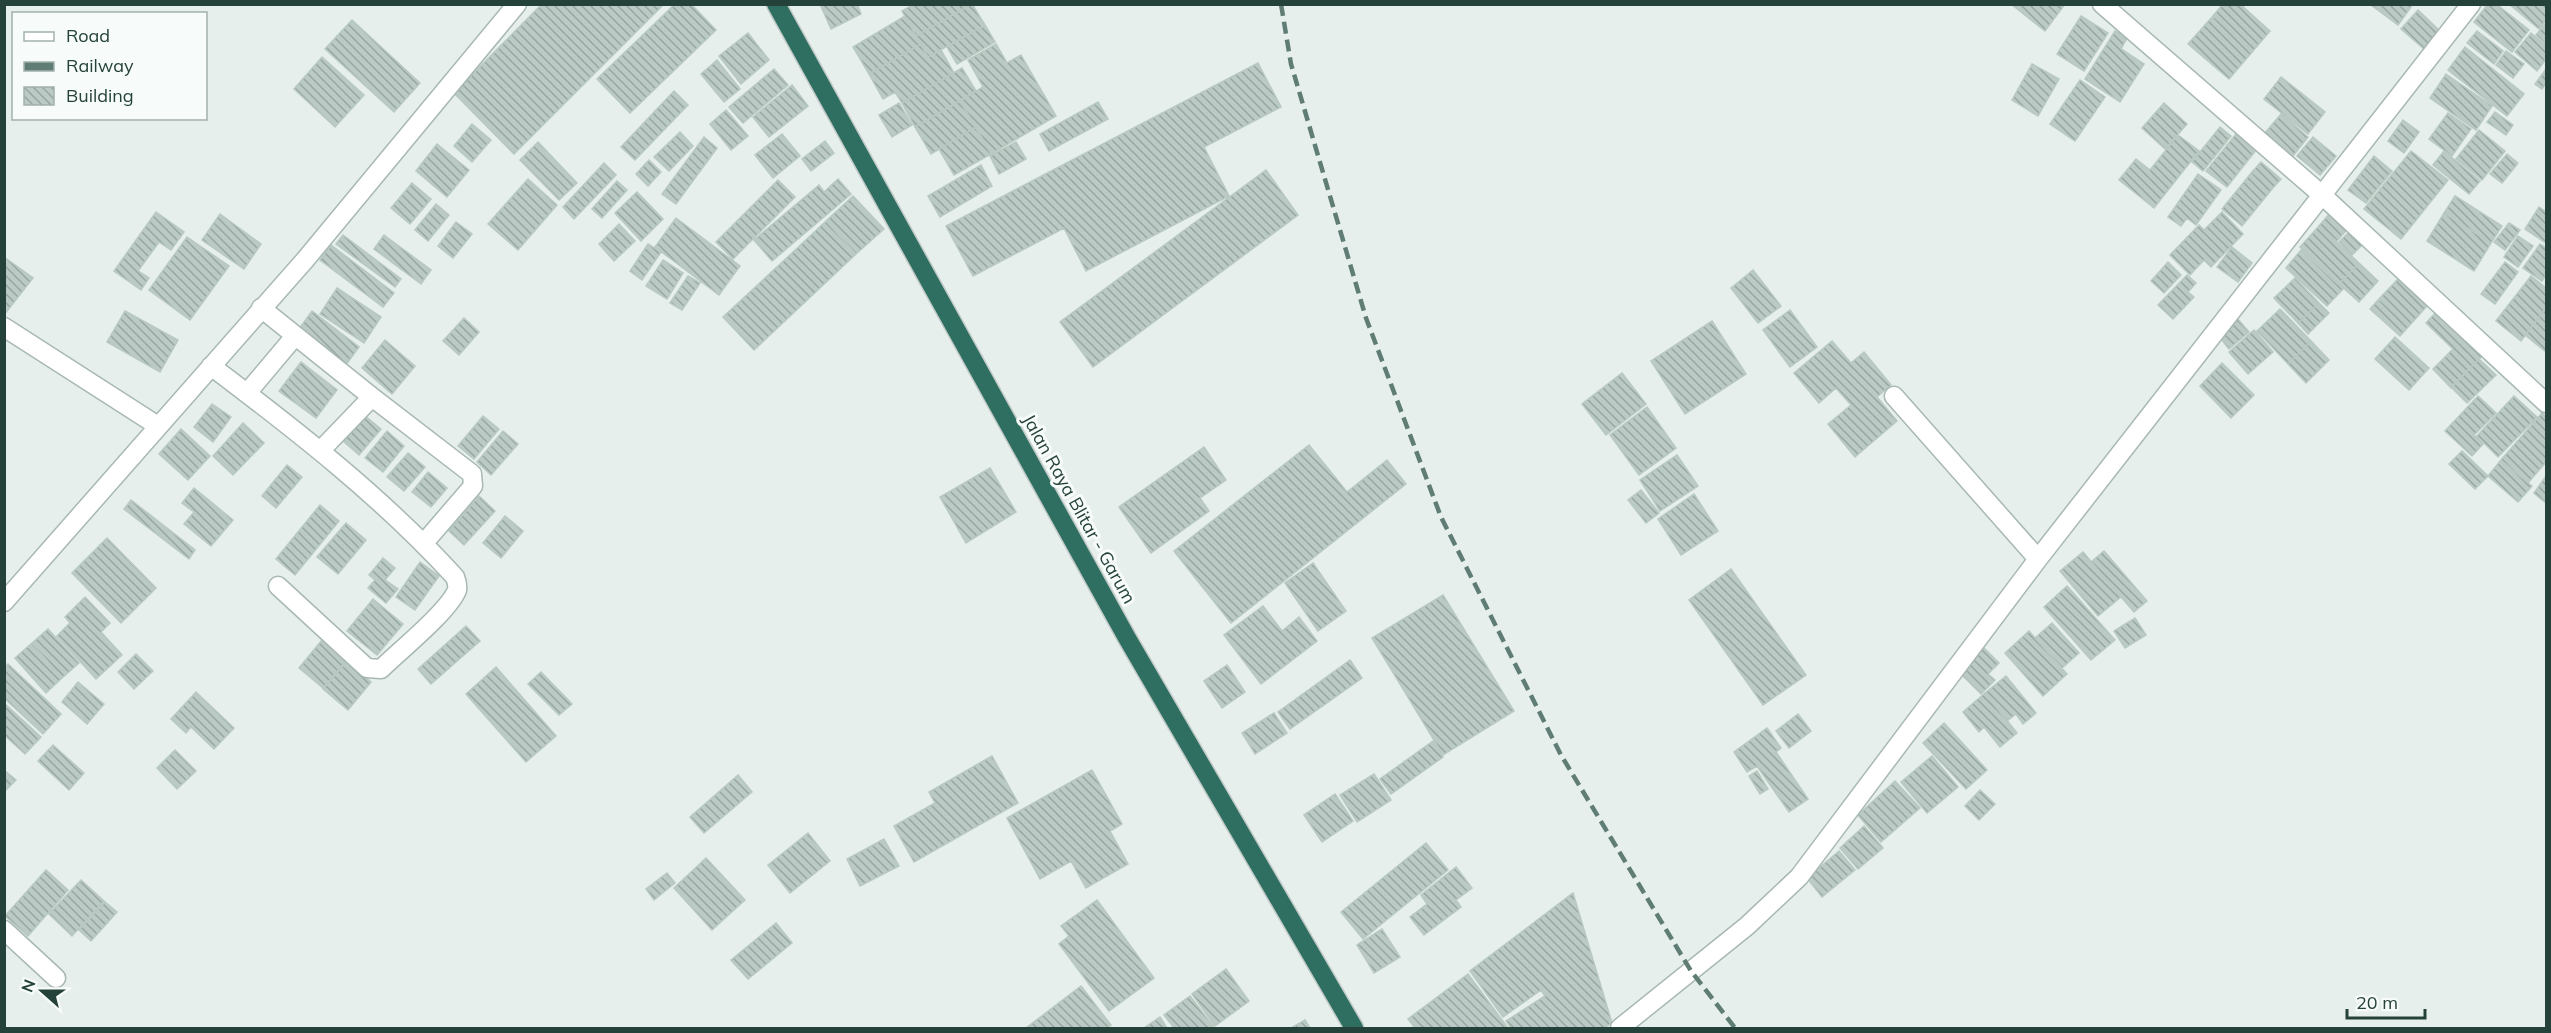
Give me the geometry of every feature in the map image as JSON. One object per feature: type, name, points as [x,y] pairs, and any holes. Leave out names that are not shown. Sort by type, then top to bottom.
[{"type":"highway","name":"Jalan Raya Blitar - Garum","points":[[776,4],[1126,638],[1354,1029]]},
{"type":"street","points":[[4,602],[305,260],[516,4]]},
{"type":"street","points":[[2102,4],[2322,195],[2547,403]]},
{"type":"street","points":[[1620,1029],[1747,926],[1799,877],[2038,558],[2471,4]]},
{"type":"street","points":[[261,308],[372,398],[469,470],[474,477],[473,486],[424,543]]},
{"type":"street","points":[[4,327],[158,426]]},
{"type":"street","points":[[247,393],[295,336]]},
{"type":"street","points":[[211,366],[321,450],[424,543],[455,577],[458,584],[456,592],[447,605],[381,669],[368,668],[278,586]]},
{"type":"street","points":[[1894,396],[2038,558]]},
{"type":"street","points":[[321,450],[372,398]]},
{"type":"street","points":[[4,930],[56,978]]},
{"type":"building","points":[[542,4],[664,4],[514,154],[454,93]]},
{"type":"building","points":[[675,4],[691,4],[716,30],[630,113],[597,79]]},
{"type":"building","points":[[820,4],[857,4],[861,14],[831,29]]},
{"type":"building","points":[[914,4],[972,4],[916,36],[902,11]]},
{"type":"building","points":[[972,4],[985,25],[928,57],[916,36]]},
{"type":"building","points":[[2011,4],[2065,4],[2045,31]]},
{"type":"building","points":[[2223,4],[2240,4],[2270,31],[2253,51],[2213,16]]},
{"type":"building","points":[[2409,4],[2411,7],[2398,25],[2371,5]]},
{"type":"building","points":[[2488,4],[2496,4],[2529,30],[2512,52],[2474,22]]},
{"type":"building","points":[[2509,4],[2546,4],[2546,20],[2539,29]]},
{"type":"building","points":[[2418,10],[2440,31],[2424,49],[2401,29]]},
{"type":"building","points":[[905,16],[921,44],[869,74],[853,47]]},
{"type":"building","points":[[2081,16],[2108,33],[2084,71],[2057,54]]},
{"type":"building","points":[[2213,16],[2253,51],[2229,79],[2188,44]]},
{"type":"building","points":[[352,20],[420,83],[394,112],[325,49]]},
{"type":"building","points":[[2546,23],[2546,44],[2536,35]]},
{"type":"building","points":[[985,25],[995,42],[957,64],[947,47]]},
{"type":"building","points":[[2115,31],[2127,38],[2121,49],[2144,64],[2120,102],[2085,79]]},
{"type":"building","points":[[2477,31],[2503,51],[2494,64],[2467,43]]},
{"type":"building","points":[[748,33],[769,60],[741,84],[719,56]]},
{"type":"building","points":[[2531,33],[2546,46],[2546,59],[2537,71],[2515,52]]},
{"type":"building","points":[[921,44],[928,57],[941,50],[954,73],[902,103],[895,92],[883,99],[869,74]]},
{"type":"building","points":[[996,44],[1007,63],[1021,55],[1056,116],[991,154],[960,101],[983,87],[968,60]]},
{"type":"building","points":[[2465,47],[2524,94],[2507,116],[2448,70]]},
{"type":"building","points":[[2506,51],[2524,64],[2513,78],[2496,65]]},
{"type":"building","points":[[322,57],[364,95],[335,127],[294,89]]},
{"type":"building","points":[[717,60],[740,89],[724,102],[701,74]]},
{"type":"building","points":[[1258,63],[1281,107],[1204,147],[1229,196],[1086,271],[1064,228],[973,276],[946,226]]},
{"type":"building","points":[[2032,64],[2059,79],[2038,116],[2012,100]]},
{"type":"building","points":[[962,68],[976,91],[915,127],[902,103]]},
{"type":"building","points":[[774,69],[788,85],[743,123],[729,107]]},
{"type":"building","points":[[2546,69],[2546,83],[2542,89],[2535,84]]},
{"type":"building","points":[[2446,74],[2492,106],[2476,130],[2430,98]]},
{"type":"building","points":[[2281,77],[2325,112],[2308,134],[2264,99]]},
{"type":"building","points":[[2080,80],[2105,97],[2075,141],[2050,124]]},
{"type":"building","points":[[792,85],[808,106],[769,137],[753,117]]},
{"type":"building","points":[[674,91],[688,105],[635,160],[621,147]]},
{"type":"building","points":[[960,101],[976,127],[931,154],[915,127]]},
{"type":"building","points":[[1098,102],[1108,119],[1049,151],[1040,134]]},
{"type":"building","points":[[899,103],[912,125],[892,137],[879,115]]},
{"type":"building","points":[[2164,103],[2187,124],[2165,149],[2142,128]]},
{"type":"building","points":[[726,110],[748,136],[731,150],[710,124]]},
{"type":"building","points":[[2495,112],[2513,125],[2506,135],[2487,122]]},
{"type":"building","points":[[2448,113],[2471,129],[2452,156],[2429,139]]},
{"type":"building","points":[[2281,114],[2308,137],[2293,156],[2265,133]]},
{"type":"building","points":[[2403,120],[2419,132],[2404,153],[2388,141]]},
{"type":"building","points":[[472,124],[491,140],[472,162],[454,146]]},
{"type":"building","points":[[976,127],[991,154],[954,175],[939,149]]},
{"type":"building","points":[[2220,127],[2231,136],[2203,171],[2192,162]]},
{"type":"building","points":[[2479,130],[2505,151],[2482,180],[2456,159]]},
{"type":"building","points":[[680,132],[693,146],[669,171],[654,157]]},
{"type":"building","points":[[782,134],[800,156],[773,178],[755,155]]},
{"type":"building","points":[[2236,134],[2256,150],[2227,187],[2206,171]]},
{"type":"building","points":[[2178,135],[2199,151],[2154,208],[2119,180],[2136,159],[2150,170]]},
{"type":"building","points":[[704,137],[717,148],[676,204],[662,194]]},
{"type":"building","points":[[2313,137],[2336,156],[2320,175],[2297,156]]},
{"type":"building","points":[[825,141],[834,153],[811,171],[802,159]]},
{"type":"building","points":[[538,142],[577,183],[559,200],[520,160]]},
{"type":"building","points":[[1016,142],[1026,159],[999,174],[990,156]]},
{"type":"building","points":[[437,144],[469,170],[447,197],[416,171]]},
{"type":"building","points":[[2411,151],[2448,180],[2401,239],[2364,209]]},
{"type":"building","points":[[2444,151],[2480,181],[2469,194],[2433,165]]},
{"type":"building","points":[[2507,154],[2518,163],[2502,183],[2490,174]]},
{"type":"building","points":[[2374,156],[2392,171],[2366,203],[2348,190]]},
{"type":"building","points":[[649,160],[661,172],[648,186],[636,174]]},
{"type":"building","points":[[2261,162],[2281,179],[2272,189],[2252,172]]},
{"type":"building","points":[[604,163],[616,175],[574,219],[563,207]]},
{"type":"building","points":[[981,165],[992,186],[940,217],[928,196]]},
{"type":"building","points":[[1266,170],[1298,215],[1093,367],[1060,322]]},
{"type":"building","points":[[2252,172],[2272,189],[2242,226],[2222,209]]},
{"type":"building","points":[[2198,174],[2221,190],[2196,225],[2187,218],[2181,226],[2168,217]]},
{"type":"building","points":[[528,179],[557,205],[518,250],[488,224]]},
{"type":"building","points":[[838,179],[851,194],[772,261],[754,240],[819,185],[824,192]]},
{"type":"building","points":[[778,180],[795,197],[733,259],[716,242]]},
{"type":"building","points":[[617,181],[627,190],[602,218],[592,209]]},
{"type":"building","points":[[412,183],[431,199],[410,224],[391,208]]},
{"type":"building","points":[[637,192],[663,219],[641,241],[615,213]]},
{"type":"building","points":[[853,196],[884,229],[856,254],[826,221]]},
{"type":"building","points":[[2455,196],[2502,226],[2491,243],[2444,213]]},
{"type":"building","points":[[436,204],[449,215],[428,241],[415,230]]},
{"type":"building","points":[[2539,207],[2546,212],[2546,243],[2525,229]]},
{"type":"building","points":[[156,212],[184,232],[171,250],[159,242],[138,271],[149,278],[141,290],[114,271]]},
{"type":"building","points":[[2222,212],[2243,234],[2211,267],[2204,260],[2190,275],[2170,255],[2199,225],[2204,230]]},
{"type":"building","points":[[2330,213],[2348,228],[2337,241],[2319,226]]},
{"type":"building","points":[[2444,213],[2491,243],[2474,271],[2427,241]]},
{"type":"building","points":[[220,214],[261,244],[244,269],[202,240]]},
{"type":"building","points":[[676,218],[740,266],[719,295],[655,247]]},
{"type":"building","points":[[826,221],[856,254],[821,287],[791,254]]},
{"type":"building","points":[[456,222],[472,234],[453,258],[438,246]]},
{"type":"building","points":[[2509,223],[2520,230],[2505,250],[2494,242]]},
{"type":"building","points":[[619,224],[635,241],[614,261],[599,244]]},
{"type":"building","points":[[2319,226],[2359,263],[2339,284],[2300,247]]},
{"type":"building","points":[[2348,233],[2362,245],[2352,255],[2339,242]]},
{"type":"building","points":[[343,235],[401,279],[395,287],[336,244]]},
{"type":"building","points":[[384,235],[431,270],[421,284],[374,249]]},
{"type":"building","points":[[2518,236],[2533,246],[2518,267],[2504,257]]},
{"type":"building","points":[[187,237],[229,266],[190,320],[149,290]]},
{"type":"building","points":[[648,244],[661,252],[642,280],[630,271]]},
{"type":"building","points":[[2540,244],[2546,248],[2546,275],[2542,281],[2523,268]]},
{"type":"building","points":[[331,245],[394,293],[383,307],[320,260]]},
{"type":"building","points":[[2232,247],[2252,263],[2238,282],[2217,267]]},
{"type":"building","points":[[2301,250],[2343,289],[2327,306],[2286,268]]},
{"type":"building","points":[[791,254],[821,287],[754,350],[723,317]]},
{"type":"building","points":[[4,257],[33,278],[4,315]]},
{"type":"building","points":[[663,260],[683,273],[667,299],[646,286]]},
{"type":"building","points":[[2168,262],[2181,275],[2164,293],[2151,281]]},
{"type":"building","points":[[2505,262],[2518,272],[2495,304],[2481,294]]},
{"type":"building","points":[[2359,263],[2378,281],[2359,302],[2339,284]]},
{"type":"building","points":[[1753,270],[1781,306],[1758,323],[1731,288]]},
{"type":"building","points":[[2187,275],[2196,283],[2188,292],[2194,297],[2173,319],[2158,305]]},
{"type":"building","points":[[688,276],[700,283],[682,310],[670,303]]},
{"type":"building","points":[[2531,276],[2546,288],[2546,308],[2521,341],[2496,321]]},
{"type":"building","points":[[2295,278],[2319,303],[2298,323],[2274,298]]},
{"type":"building","points":[[2398,279],[2427,306],[2409,326],[2379,299]]},
{"type":"building","points":[[337,288],[381,317],[364,343],[320,314]]},
{"type":"building","points":[[2379,299],[2409,326],[2400,336],[2370,309]]},
{"type":"building","points":[[2319,303],[2329,313],[2308,334],[2298,323]]},
{"type":"building","points":[[2546,308],[2546,352],[2525,335]]},
{"type":"building","points":[[2280,309],[2311,341],[2288,364],[2257,331]]},
{"type":"building","points":[[1790,310],[1817,347],[1790,367],[1763,330]]},
{"type":"building","points":[[2438,310],[2483,355],[2451,388],[2433,369],[2453,349],[2426,323]]},
{"type":"building","points":[[125,311],[178,340],[160,372],[107,342]]},
{"type":"building","points":[[312,311],[359,347],[343,369],[296,333]]},
{"type":"building","points":[[2236,317],[2249,332],[2229,349],[2217,334]]},
{"type":"building","points":[[464,318],[479,332],[459,355],[443,341]]},
{"type":"building","points":[[1712,321],[1746,374],[1685,414],[1651,361]]},
{"type":"building","points":[[2254,330],[2273,352],[2248,374],[2229,352]]},
{"type":"building","points":[[2395,337],[2429,368],[2409,390],[2375,359]]},
{"type":"building","points":[[385,340],[415,366],[392,394],[362,368]]},
{"type":"building","points":[[1832,341],[1851,363],[1864,352],[1891,385],[1877,397],[1897,421],[1855,457],[1828,424],[1851,405],[1836,388],[1819,403],[1794,373]]},
{"type":"building","points":[[2311,341],[2329,360],[2306,383],[2288,364]]},
{"type":"building","points":[[2479,359],[2496,375],[2467,403],[2451,387]]},
{"type":"building","points":[[301,362],[337,390],[316,418],[279,391]]},
{"type":"building","points":[[2222,363],[2254,395],[2231,418],[2200,386]]},
{"type":"building","points":[[1622,373],[1646,404],[1606,435],[1582,404]]},
{"type":"building","points":[[2478,396],[2496,413],[2474,435],[2483,444],[2472,456],[2445,431]]},
{"type":"building","points":[[2514,396],[2537,417],[2498,457],[2477,436]]},
{"type":"building","points":[[212,404],[231,417],[213,442],[194,427]]},
{"type":"building","points":[[1647,407],[1676,448],[1639,475],[1610,435]]},
{"type":"building","points":[[2542,413],[2546,417],[2546,462],[2528,483],[2501,460]]},
{"type":"building","points":[[364,415],[381,429],[359,455],[343,441]]},
{"type":"building","points":[[483,416],[499,429],[474,459],[458,446]]},
{"type":"building","points":[[243,423],[264,443],[233,475],[213,456]]},
{"type":"building","points":[[181,429],[210,456],[188,480],[159,454]]},
{"type":"building","points":[[387,431],[404,446],[383,472],[365,458]]},
{"type":"building","points":[[503,431],[518,444],[491,475],[477,462]]},
{"type":"building","points":[[1309,445],[1347,492],[1387,460],[1406,484],[1231,623],[1174,551]]},
{"type":"building","points":[[1204,447],[1226,480],[1200,498],[1209,511],[1151,553],[1119,507]]},
{"type":"building","points":[[2462,451],[2488,476],[2475,489],[2449,464]]},
{"type":"building","points":[[408,453],[425,467],[404,491],[387,477]]},
{"type":"building","points":[[1677,455],[1698,486],[1660,511],[1640,480]]},
{"type":"building","points":[[2501,460],[2532,486],[2518,502],[2488,476]]},
{"type":"building","points":[[287,465],[302,477],[276,508],[262,496]]},
{"type":"building","points":[[990,468],[1016,512],[966,543],[940,497]]},
{"type":"building","points":[[428,472],[447,488],[431,507],[412,492]]},
{"type":"building","points":[[2546,476],[2546,503],[2534,493]]},
{"type":"building","points":[[194,488],[233,520],[211,546],[184,524],[194,512],[182,503]]},
{"type":"building","points":[[1641,490],[1659,513],[1646,523],[1628,500]]},
{"type":"building","points":[[1694,494],[1718,531],[1681,555],[1658,519]]},
{"type":"building","points":[[479,496],[495,511],[464,545],[449,531]]},
{"type":"building","points":[[131,500],[195,550],[189,559],[124,509]]},
{"type":"building","points":[[320,505],[339,521],[295,575],[276,559]]},
{"type":"building","points":[[505,516],[523,531],[501,558],[483,543]]},
{"type":"building","points":[[346,523],[366,540],[338,574],[317,557]]},
{"type":"building","points":[[107,538],[156,588],[121,623],[72,573]]},
{"type":"building","points":[[2104,551],[2147,601],[2134,612],[2091,562]]},
{"type":"building","points":[[2083,552],[2121,597],[2098,616],[2060,571]]},
{"type":"building","points":[[383,558],[395,568],[385,580],[398,589],[386,603],[368,588],[375,580],[369,575]]},
{"type":"building","points":[[420,562],[439,576],[415,610],[396,597]]},
{"type":"building","points":[[1313,563],[1346,611],[1318,631],[1285,583]]},
{"type":"building","points":[[1731,569],[1806,675],[1763,705],[1689,600]]},
{"type":"building","points":[[2067,586],[2115,640],[2091,660],[2044,607]]},
{"type":"building","points":[[1443,595],[1514,711],[1443,755],[1372,638]]},
{"type":"building","points":[[85,597],[110,623],[101,632],[122,655],[96,679],[57,636],[70,623],[65,617]]},
{"type":"building","points":[[373,599],[403,624],[377,655],[347,631]]},
{"type":"building","points":[[1263,606],[1282,631],[1299,617],[1317,641],[1261,684],[1224,635]]},
{"type":"building","points":[[2135,618],[2146,635],[2125,648],[2114,631]]},
{"type":"building","points":[[2052,623],[2079,653],[2062,668],[2035,638]]},
{"type":"building","points":[[466,626],[480,641],[431,684],[418,669]]},
{"type":"building","points":[[48,629],[79,663],[62,678],[32,643]]},
{"type":"building","points":[[2029,631],[2067,674],[2043,696],[2005,653]]},
{"type":"building","points":[[322,640],[346,661],[323,688],[299,668]]},
{"type":"building","points":[[32,643],[62,678],[46,693],[15,658]]},
{"type":"building","points":[[1981,645],[1999,663],[1988,674],[1995,680],[1981,694],[1957,670]]},
{"type":"building","points":[[136,654],[153,671],[134,689],[118,672]]},
{"type":"building","points":[[1350,660],[1362,678],[1290,729],[1278,712]]},
{"type":"building","points":[[347,661],[371,682],[348,710],[323,689]]},
{"type":"building","points":[[8,664],[61,714],[43,734],[4,698],[4,668]]},
{"type":"building","points":[[1227,665],[1245,692],[1222,708],[1204,681]]},
{"type":"building","points":[[496,667],[556,736],[526,762],[466,694]]},
{"type":"building","points":[[541,672],[572,704],[559,715],[528,684]]},
{"type":"building","points":[[2006,676],[2036,713],[2023,724],[2016,714],[2007,721],[1985,693]]},
{"type":"building","points":[[78,682],[104,704],[87,724],[62,702]]},
{"type":"building","points":[[196,692],[234,728],[214,749],[191,727],[186,733],[171,719]]},
{"type":"building","points":[[1985,693],[2017,733],[2000,747],[1984,727],[1979,732],[1963,712]]},
{"type":"building","points":[[4,703],[41,737],[25,754],[4,735]]},
{"type":"building","points":[[1274,713],[1287,733],[1255,754],[1242,733]]},
{"type":"building","points":[[1798,714],[1811,731],[1789,748],[1776,731]]},
{"type":"building","points":[[1944,723],[1987,770],[1966,789],[1923,743]]},
{"type":"building","points":[[1767,728],[1781,748],[1776,752],[1808,799],[1789,812],[1757,766],[1747,772],[1734,752]]},
{"type":"building","points":[[1433,741],[1443,757],[1391,794],[1380,779]]},
{"type":"building","points":[[53,745],[84,773],[69,790],[38,761]]},
{"type":"building","points":[[175,750],[196,771],[177,789],[157,768]]},
{"type":"building","points":[[992,756],[1018,803],[914,862],[894,826],[935,803],[929,792]]},
{"type":"building","points":[[1932,756],[1958,787],[1927,813],[1901,782]]},
{"type":"building","points":[[4,770],[16,780],[4,792]]},
{"type":"building","points":[[1092,770],[1122,824],[1110,831],[1128,864],[1086,888],[1071,861],[1040,879],[1007,818]]},
{"type":"building","points":[[1757,771],[1768,789],[1760,794],[1749,776]]},
{"type":"building","points":[[1374,774],[1391,800],[1357,822],[1340,795]]},
{"type":"building","points":[[738,775],[752,792],[704,833],[690,817]]},
{"type":"building","points":[[1895,781],[1920,808],[1881,842],[1858,815]]},
{"type":"building","points":[[1980,790],[1995,804],[1979,820],[1965,806]]},
{"type":"building","points":[[1335,794],[1353,821],[1322,842],[1304,815]]},
{"type":"building","points":[[1864,826],[1883,848],[1858,869],[1840,848]]},
{"type":"building","points":[[808,833],[830,861],[790,893],[768,865]]},
{"type":"building","points":[[884,839],[899,866],[860,886],[847,859]]},
{"type":"building","points":[[1426,843],[1448,870],[1363,939],[1341,912]]},
{"type":"building","points":[[1839,851],[1855,870],[1822,897],[1807,878]]},
{"type":"building","points":[[706,858],[745,900],[712,930],[674,888]]},
{"type":"building","points":[[1456,867],[1472,888],[1456,900],[1461,907],[1424,935],[1410,917],[1427,904],[1421,895]]},
{"type":"building","points":[[46,870],[68,890],[28,936],[5,916]]},
{"type":"building","points":[[667,873],[675,883],[654,900],[646,889]]},
{"type":"building","points":[[81,880],[104,901],[72,936],[49,914]]},
{"type":"building","points":[[1573,893],[1612,1023],[1604,1028],[1511,1028],[1506,1021],[1545,996],[1541,990],[1503,1017],[1470,971]]},
{"type":"building","points":[[1097,900],[1154,978],[1109,1011],[1059,944],[1069,936],[1061,926]]},
{"type":"building","points":[[105,902],[117,912],[91,941],[79,930]]},
{"type":"building","points":[[776,923],[792,943],[748,979],[731,960]]},
{"type":"building","points":[[1382,929],[1400,957],[1374,973],[1357,945]]},
{"type":"building","points":[[1226,969],[1249,1001],[1215,1026],[1192,994]]},
{"type":"building","points":[[1468,974],[1508,1028],[1415,1028],[1408,1019]]},
{"type":"building","points":[[1081,986],[1111,1025],[1107,1028],[1026,1028]]},
{"type":"building","points":[[1190,996],[1213,1026],[1211,1028],[1174,1028],[1164,1015]]},
{"type":"building","points":[[1160,1017],[1167,1028],[1144,1028]]},
{"type":"building","points":[[1305,1020],[1310,1028],[1291,1028]]},
{"type":"railway","points":[[1281,4],[1291,64],[1366,318],[1441,517],[1561,755],[1691,971],[1735,1028]]}]
